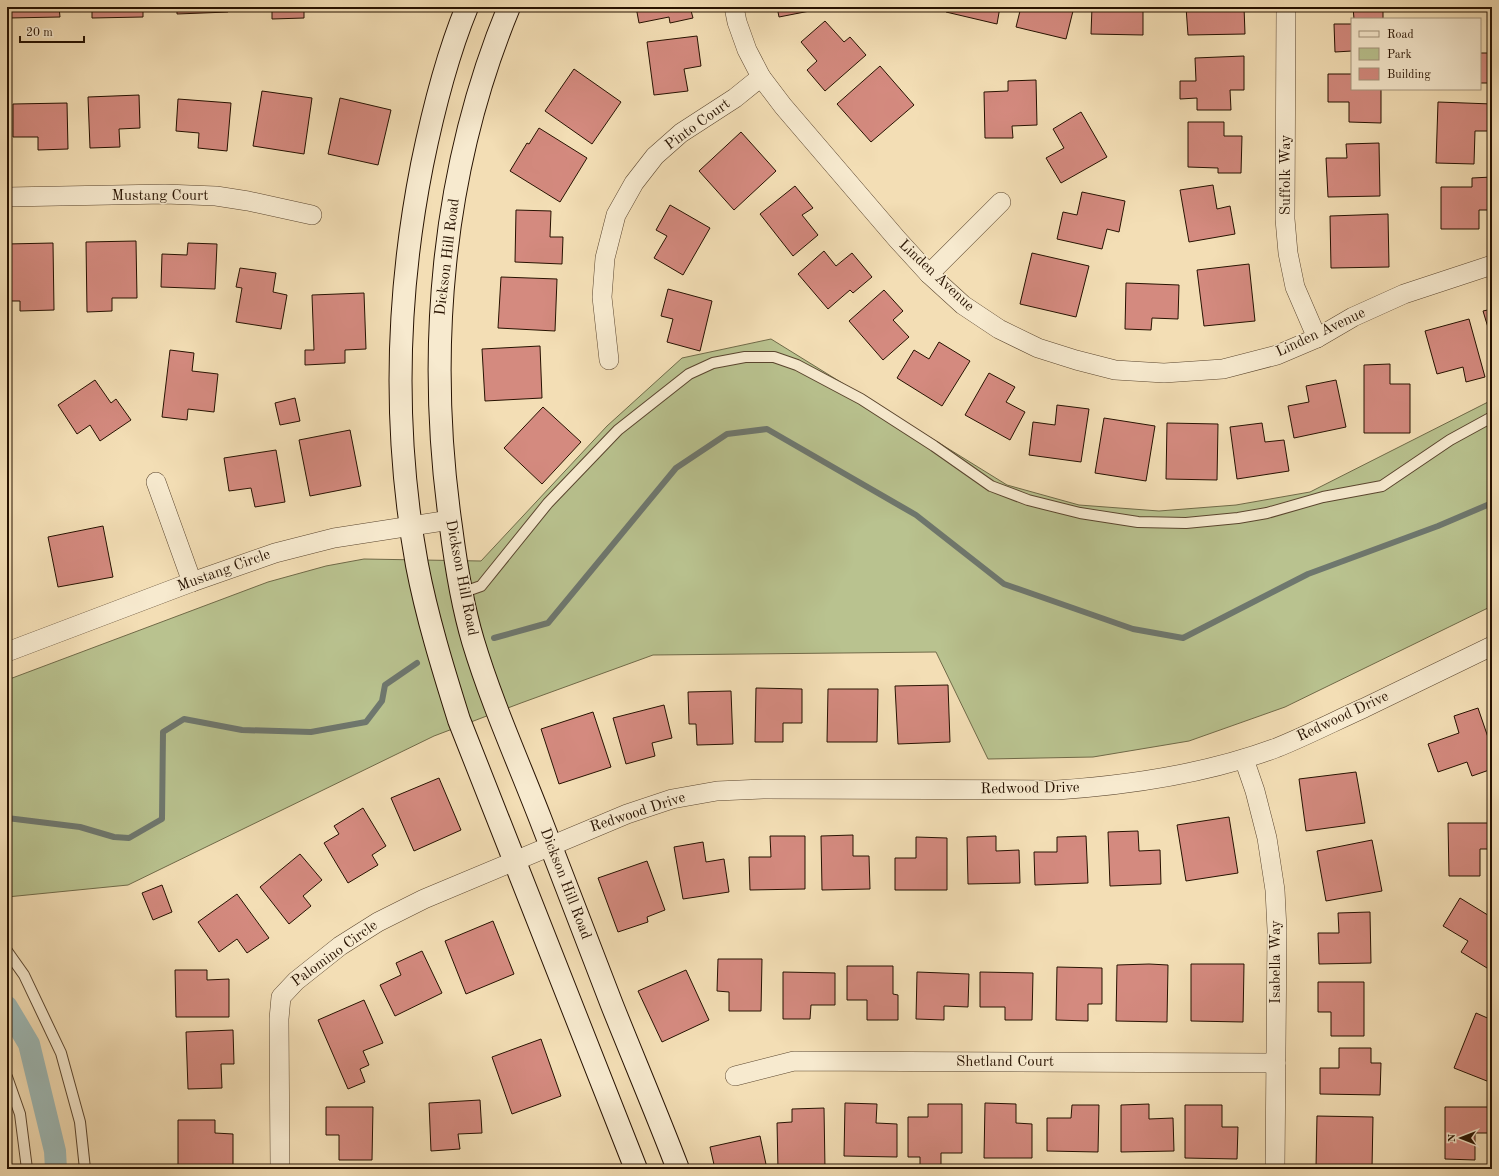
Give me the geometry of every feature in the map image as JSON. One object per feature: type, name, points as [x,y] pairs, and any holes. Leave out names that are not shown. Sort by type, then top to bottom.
[{"type":"street","points":[[467,7],[444,71],[431,122],[416,195],[408,250],[402,314],[400,380],[402,432],[406,486],[417,564],[438,650],[459,720],[636,1169]]},
{"type":"street","name":"Dickson Hill Road","points":[[509,7],[482,82],[467,135],[453,201],[445,254],[440,314],[439,374],[440,432],[444,480],[461,593],[473,640],[492,698],[613,1008],[678,1169]]},
{"type":"street","name":"Linden Avenue","points":[[734,7],[737,22],[747,50],[761,77],[783,106],[896,239],[929,274],[963,305],[999,330],[1038,348],[1115,370],[1164,374],[1223,369],[1277,355],[1317,338],[1353,317],[1404,294],[1492,265]]},
{"type":"street","name":"Suffolk Way","points":[[1286,7],[1285,219],[1288,253],[1295,286],[1317,338]]},
{"type":"street","name":"Pinto Court","points":[[610,360],[602,297],[605,258],[616,215],[634,183],[655,156],[681,133],[735,98],[761,77]]},
{"type":"street","name":"Mustang Court","points":[[7,197],[165,194],[216,196],[248,201],[312,215]]},
{"type":"street","points":[[929,274],[1001,202]]},
{"type":"street","points":[[156,482],[192,582]]},
{"type":"street","name":"Mustang Circle","points":[[7,652],[192,582],[275,553],[334,538],[450,520]]},
{"type":"street","name":"Redwood Drive","points":[[550,845],[627,814],[672,799],[717,792],[763,789],[1057,790],[1100,787],[1152,780],[1244,759],[1277,747],[1332,723],[1492,646]]},
{"type":"street","name":"Isabella Way","points":[[1244,759],[1255,791],[1267,838],[1275,890],[1277,930],[1275,1169]]},
{"type":"street","name":"Palomino Circle","points":[[280,1169],[279,1019],[281,997],[301,976],[340,946],[378,922],[424,899],[550,845]]},
{"type":"street","name":"Shetland Court","points":[[735,1076],[794,1061],[1276,1063]]},
{"type":"lane","points":[[461,593],[482,586],[548,503],[618,430],[689,374],[713,363],[745,357],[774,357],[803,368],[861,399],[934,446],[991,486],[1028,500],[1080,512],[1138,522],[1186,523],[1238,518],[1267,513],[1323,497],[1382,486],[1450,440],[1492,417]]},
{"type":"lane","points":[[7,951],[24,975],[61,1052],[80,1122],[85,1169]]},
{"type":"lane","points":[[7,1077],[20,1114],[27,1169]]},
{"type":"green space","points":[[771,339],[1007,485],[1079,505],[1159,511],[1236,505],[1310,492],[1492,400],[1492,606],[1285,707],[1189,741],[1093,757],[988,759],[936,652],[653,655],[434,736],[128,885],[7,897],[7,680],[268,582],[326,566],[364,559],[481,561],[607,426],[682,358]]},
{"type":"building","points":[[8,7],[59,7],[60,17],[9,18]]},
{"type":"building","points":[[92,7],[143,7],[143,17],[92,18]]},
{"type":"building","points":[[177,7],[227,7],[228,12],[177,14]]},
{"type":"building","points":[[272,7],[304,7],[304,18],[272,19]]},
{"type":"building","points":[[636,7],[690,7],[693,18],[670,23],[669,17],[639,23]]},
{"type":"building","points":[[777,7],[824,7],[825,8],[779,17]]},
{"type":"building","points":[[947,7],[1000,7],[997,24],[946,12]]},
{"type":"building","points":[[1021,7],[1074,7],[1066,39],[1016,27]]},
{"type":"building","points":[[1092,7],[1143,7],[1143,35],[1091,34]]},
{"type":"building","points":[[1186,7],[1244,7],[1245,34],[1188,35]]},
{"type":"building","points":[[1353,7],[1383,7],[1383,18],[1354,18]]},
{"type":"building","points":[[1476,7],[1476,8],[1445,8]]},
{"type":"building","points":[[825,21],[844,42],[850,37],[866,55],[825,91],[807,70],[817,61],[801,42]]},
{"type":"building","points":[[1334,24],[1351,24],[1351,51],[1335,52]]},
{"type":"building","points":[[697,36],[701,66],[684,69],[688,91],[654,95],[647,42]]},
{"type":"building","points":[[1481,53],[1492,53],[1492,83],[1481,83]]},
{"type":"building","points":[[1244,56],[1244,90],[1230,90],[1231,110],[1197,110],[1197,98],[1180,99],[1180,81],[1196,81],[1195,58]]},
{"type":"building","points":[[880,66],[914,105],[871,142],[837,104]]},
{"type":"building","points":[[574,69],[621,102],[592,144],[545,111]]},
{"type":"building","points":[[1328,74],[1351,74],[1351,90],[1381,90],[1381,123],[1349,122],[1349,102],[1328,102]]},
{"type":"building","points":[[1036,80],[1037,125],[1012,126],[1013,138],[985,138],[984,92],[1008,91],[1008,81]]},
{"type":"building","points":[[262,91],[312,98],[304,154],[253,146]]},
{"type":"building","points":[[139,95],[140,128],[119,129],[120,147],[90,148],[88,97]]},
{"type":"building","points":[[340,98],[391,110],[378,165],[328,154]]},
{"type":"building","points":[[178,99],[231,103],[227,151],[198,148],[199,133],[176,131]]},
{"type":"building","points":[[1438,102],[1492,104],[1492,131],[1475,131],[1474,164],[1436,163]]},
{"type":"building","points":[[67,103],[68,149],[38,150],[38,137],[13,137],[13,104]]},
{"type":"building","points":[[1081,112],[1107,157],[1061,183],[1046,158],[1064,148],[1053,129]]},
{"type":"building","points":[[1188,122],[1224,122],[1224,136],[1242,136],[1241,173],[1218,173],[1218,168],[1188,167]]},
{"type":"building","points":[[539,128],[587,158],[560,202],[510,171],[527,143],[529,144]]},
{"type":"building","points":[[741,132],[776,171],[734,210],[699,171]]},
{"type":"building","points":[[1379,143],[1380,196],[1328,197],[1326,158],[1347,158],[1346,144]]},
{"type":"building","points":[[1492,177],[1492,210],[1479,210],[1479,229],[1441,229],[1441,187],[1472,187],[1472,178]]},
{"type":"building","points":[[1213,185],[1217,209],[1230,206],[1235,234],[1189,242],[1180,190]]},
{"type":"building","points":[[795,186],[813,208],[802,215],[818,235],[793,256],[760,214]]},
{"type":"building","points":[[1082,192],[1125,201],[1119,232],[1107,229],[1102,249],[1057,239],[1063,212],[1077,215]]},
{"type":"building","points":[[670,205],[710,228],[683,275],[654,258],[667,236],[656,230]]},
{"type":"building","points":[[516,210],[551,211],[550,237],[563,237],[562,264],[515,262]]},
{"type":"building","points":[[1388,214],[1389,267],[1331,268],[1330,216]]},
{"type":"building","points":[[136,241],[137,298],[112,298],[112,311],[87,312],[86,242]]},
{"type":"building","points":[[53,243],[54,310],[20,311],[20,301],[7,301],[7,244]]},
{"type":"building","points":[[188,243],[217,244],[215,289],[161,287],[162,254],[187,255]]},
{"type":"building","points":[[824,251],[836,266],[852,253],[872,277],[853,293],[850,290],[828,309],[798,274]]},
{"type":"building","points":[[1032,253],[1089,266],[1076,317],[1020,304]]},
{"type":"building","points":[[1249,264],[1255,321],[1204,326],[1197,270]]},
{"type":"building","points":[[240,268],[276,273],[273,292],[287,295],[281,329],[236,322],[242,288],[236,287]]},
{"type":"building","points":[[501,277],[557,279],[555,331],[498,328]]},
{"type":"building","points":[[1126,283],[1179,285],[1178,319],[1152,318],[1151,330],[1125,329]]},
{"type":"building","points":[[668,289],[712,301],[700,351],[667,342],[673,319],[661,316]]},
{"type":"building","points":[[884,290],[903,311],[893,320],[909,337],[883,360],[849,321]]},
{"type":"building","points":[[364,293],[366,349],[345,350],[345,363],[305,365],[305,350],[314,350],[312,295]]},
{"type":"building","points":[[1492,309],[1492,334],[1490,334],[1483,311]]},
{"type":"building","points":[[1469,319],[1485,377],[1466,382],[1463,367],[1437,374],[1425,331]]},
{"type":"building","points":[[939,342],[970,361],[942,406],[897,378],[914,350],[929,359]]},
{"type":"building","points":[[540,346],[542,398],[485,401],[482,349]]},
{"type":"building","points":[[170,350],[194,353],[192,371],[218,374],[214,412],[188,409],[187,420],[162,417]]},
{"type":"building","points":[[1390,364],[1390,384],[1410,384],[1410,433],[1364,433],[1364,365]]},
{"type":"building","points":[[989,373],[1015,387],[1006,402],[1025,412],[1010,440],[965,415]]},
{"type":"building","points":[[95,380],[111,403],[116,399],[131,420],[100,441],[90,425],[77,434],[58,405]]},
{"type":"building","points":[[1336,380],[1346,427],[1294,438],[1288,406],[1309,402],[1306,386]]},
{"type":"building","points":[[295,398],[300,421],[280,425],[275,403]]},
{"type":"building","points":[[1057,405],[1089,409],[1081,462],[1029,455],[1033,422],[1055,425]]},
{"type":"building","points":[[543,407],[581,442],[542,484],[504,448]]},
{"type":"building","points":[[1104,418],[1155,426],[1146,481],[1095,473]]},
{"type":"building","points":[[1167,423],[1218,424],[1217,480],[1166,479]]},
{"type":"building","points":[[1262,423],[1265,442],[1284,440],[1289,471],[1237,479],[1230,427]]},
{"type":"building","points":[[350,430],[361,486],[310,496],[299,440]]},
{"type":"building","points":[[276,450],[285,502],[255,507],[251,488],[229,491],[224,458]]},
{"type":"building","points":[[103,526],[113,577],[58,587],[48,537]]},
{"type":"building","points":[[948,685],[950,742],[898,744],[895,686]]},
{"type":"building","points":[[756,688],[802,689],[802,723],[783,723],[783,742],[755,742]]},
{"type":"building","points":[[828,689],[878,689],[877,742],[827,742]]},
{"type":"building","points":[[731,691],[733,744],[697,745],[696,724],[689,724],[688,692]]},
{"type":"building","points":[[664,705],[672,738],[652,743],[655,756],[626,764],[613,718]]},
{"type":"building","points":[[1478,708],[1492,749],[1492,769],[1472,776],[1467,762],[1438,772],[1428,744],[1459,733],[1454,716]]},
{"type":"building","points":[[593,712],[611,767],[559,784],[541,729]]},
{"type":"building","points":[[1356,772],[1365,823],[1306,831],[1299,779]]},
{"type":"building","points":[[439,778],[461,830],[414,851],[391,798]]},
{"type":"building","points":[[363,808],[386,846],[372,855],[378,865],[348,883],[324,843],[339,834],[334,826]]},
{"type":"building","points":[[1229,817],[1238,873],[1186,881],[1177,825]]},
{"type":"building","points":[[1448,823],[1492,823],[1492,849],[1480,849],[1480,876],[1449,876]]},
{"type":"building","points":[[1138,831],[1139,851],[1160,850],[1161,884],[1110,886],[1108,832]]},
{"type":"building","points":[[853,835],[853,856],[869,856],[870,889],[822,890],[821,836]]},
{"type":"building","points":[[770,836],[805,836],[805,889],[750,890],[749,857],[771,857]]},
{"type":"building","points":[[996,836],[996,851],[1019,850],[1020,883],[968,884],[967,837]]},
{"type":"building","points":[[1086,836],[1088,883],[1035,885],[1034,852],[1057,852],[1057,837]]},
{"type":"building","points":[[916,837],[947,838],[947,890],[895,890],[895,858],[916,858]]},
{"type":"building","points":[[1372,840],[1382,891],[1326,901],[1317,851]]},
{"type":"building","points":[[703,842],[706,862],[724,859],[729,892],[683,899],[674,847]]},
{"type":"building","points":[[300,854],[322,880],[303,896],[311,906],[289,924],[260,887]]},
{"type":"building","points":[[647,861],[665,910],[647,917],[648,922],[618,932],[598,878]]},
{"type":"building","points":[[162,885],[172,912],[153,920],[142,893]]},
{"type":"building","points":[[237,894],[269,938],[247,953],[237,939],[219,952],[198,922]]},
{"type":"building","points":[[1460,898],[1491,917],[1492,915],[1492,959],[1487,968],[1461,952],[1468,941],[1443,926]]},
{"type":"building","points":[[1370,912],[1371,963],[1319,964],[1318,933],[1339,933],[1338,913]]},
{"type":"building","points":[[493,921],[514,974],[466,994],[445,941]]},
{"type":"building","points":[[422,951],[442,993],[395,1016],[380,985],[401,975],[396,963]]},
{"type":"building","points":[[718,959],[762,959],[761,1011],[729,1011],[729,992],[717,991]]},
{"type":"building","points":[[1191,964],[1244,964],[1243,1022],[1191,1021]]},
{"type":"building","points":[[1117,965],[1168,965],[1167,1022],[1116,1021]]},
{"type":"building","points":[[847,966],[893,966],[893,994],[898,995],[898,1020],[867,1020],[867,1000],[847,1000]]},
{"type":"building","points":[[1057,967],[1102,968],[1102,1004],[1088,1004],[1088,1021],[1056,1020]]},
{"type":"building","points":[[175,970],[207,970],[207,980],[229,979],[229,1017],[176,1017]]},
{"type":"building","points":[[686,970],[709,1020],[662,1042],[638,991]]},
{"type":"building","points":[[783,972],[835,973],[835,1005],[811,1005],[810,1019],[783,1019]]},
{"type":"building","points":[[917,972],[969,974],[968,1007],[944,1006],[944,1020],[916,1019]]},
{"type":"building","points":[[980,972],[1033,973],[1032,1020],[1005,1020],[1005,1007],[980,1007]]},
{"type":"building","points":[[1318,982],[1364,982],[1364,1036],[1331,1036],[1331,1012],[1318,1012]]},
{"type":"building","points":[[364,1000],[383,1043],[363,1051],[369,1065],[360,1069],[365,1082],[348,1089],[318,1020]]},
{"type":"building","points":[[1476,1013],[1492,1020],[1492,1083],[1454,1068]]},
{"type":"building","points":[[233,1030],[234,1064],[221,1064],[222,1088],[188,1089],[186,1032]]},
{"type":"building","points":[[541,1039],[561,1096],[512,1114],[492,1057]]},
{"type":"building","points":[[1339,1048],[1371,1048],[1371,1063],[1381,1063],[1380,1095],[1320,1094],[1320,1068],[1339,1068]]},
{"type":"building","points":[[480,1100],[482,1133],[458,1134],[460,1149],[431,1151],[429,1103]]},
{"type":"building","points":[[845,1103],[877,1104],[876,1123],[897,1124],[897,1157],[844,1156]]},
{"type":"building","points":[[985,1103],[1016,1104],[1016,1123],[1032,1124],[1032,1158],[984,1158]]},
{"type":"building","points":[[928,1104],[962,1104],[962,1153],[941,1153],[941,1165],[920,1165],[920,1157],[908,1157],[908,1117],[928,1117]]},
{"type":"building","points":[[1149,1104],[1149,1119],[1173,1118],[1174,1151],[1121,1152],[1121,1105]]},
{"type":"building","points":[[1072,1105],[1099,1105],[1098,1152],[1047,1151],[1047,1118],[1071,1118]]},
{"type":"building","points":[[1185,1105],[1222,1105],[1222,1127],[1238,1127],[1237,1159],[1185,1158]]},
{"type":"building","points":[[326,1107],[373,1107],[372,1160],[339,1160],[339,1135],[326,1135]]},
{"type":"building","points":[[1445,1107],[1490,1107],[1490,1133],[1475,1133],[1475,1160],[1445,1159]]},
{"type":"building","points":[[824,1108],[825,1169],[778,1169],[777,1123],[792,1122],[792,1109]]},
{"type":"building","points":[[1317,1116],[1373,1117],[1372,1168],[1316,1167]]},
{"type":"building","points":[[178,1120],[215,1120],[215,1133],[233,1134],[233,1169],[209,1169],[209,1166],[178,1166]]},
{"type":"building","points":[[760,1136],[767,1169],[715,1169],[710,1147]]},
{"type":"waterway","points":[[494,638],[548,623],[676,468],[727,434],[767,429],[916,515],[1004,584],[1133,629],[1183,638],[1308,574],[1438,526],[1492,503]]},
{"type":"waterway","points":[[7,818],[80,827],[114,837],[129,838],[162,819],[163,732],[184,719],[242,730],[311,732],[366,722],[382,701],[385,685],[417,663]]},
{"type":"waterway","points":[[7,1007],[29,1044],[55,1151],[56,1169]]}]
